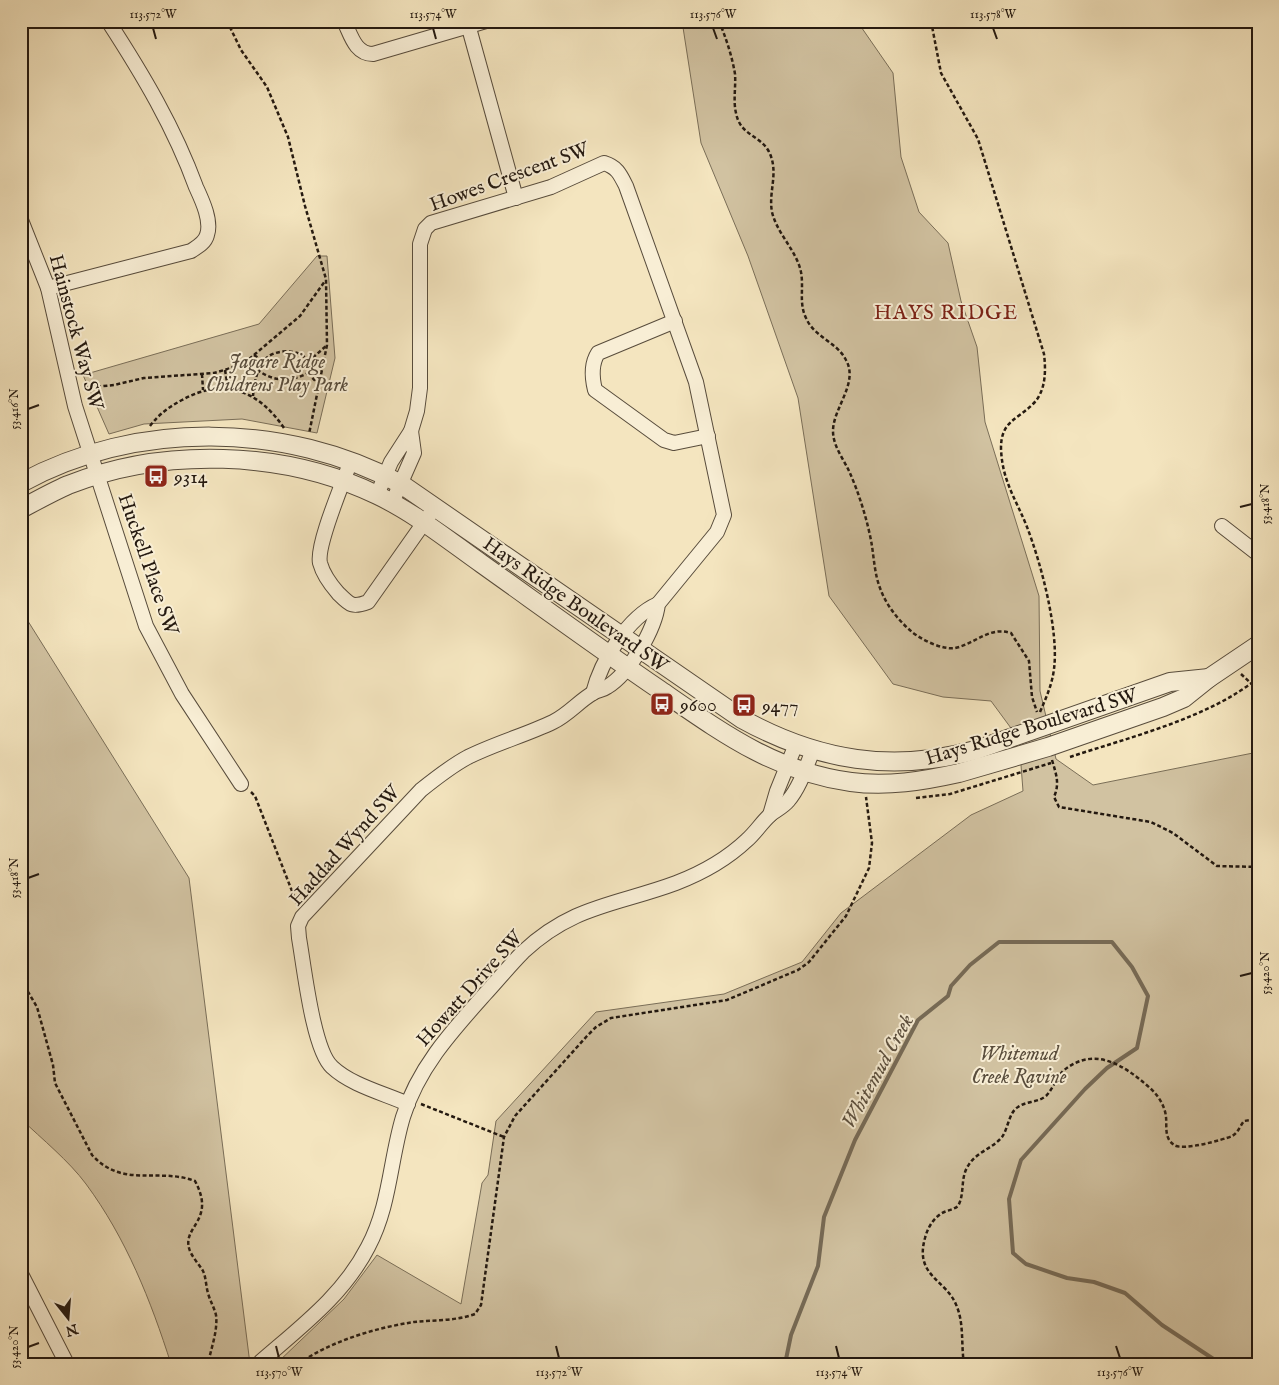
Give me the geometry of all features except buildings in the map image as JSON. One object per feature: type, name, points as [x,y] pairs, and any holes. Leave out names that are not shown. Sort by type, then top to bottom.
[{"type":"street","points":[[48,288],[191,251],[201,244],[208,235],[206,211],[184,153],[141,72],[108,21]]},
{"type":"street","points":[[344,21],[357,48],[365,54],[380,52],[469,28],[486,21]]},
{"type":"street","points":[[469,28],[516,198]]},
{"type":"street","name":"Howes Crescent SW","points":[[411,430],[417,411],[420,388],[420,244],[424,228],[431,223],[551,187],[604,163],[613,166],[619,172],[626,186],[696,382],[723,503],[722,523],[658,604],[656,618],[639,650],[627,667]]},
{"type":"street","name":"Hainstock Way SW","points":[[21,220],[48,288],[70,389],[92,455]]},
{"type":"street","points":[[675,321],[598,353],[594,360],[593,369],[595,390],[664,440],[674,443],[708,436]]},
{"type":"street","points":[[377,495],[384,475],[399,446],[411,430]]},
{"type":"street","points":[[392,503],[414,453],[411,430]]},
{"type":"street","name":"Hays Ridge Boulevard SW","points":[[21,483],[62,464],[92,455],[164,439],[188,436],[250,438],[299,447],[350,463],[384,475],[401,484],[639,650],[742,719],[765,732],[796,744],[854,760],[913,762],[944,758],[976,750],[1170,682],[1209,678]]},
{"type":"street","name":"Huckell Place SW","points":[[92,455],[138,605],[157,650],[182,694],[242,784]]},
{"type":"street","name":"Hays Ridge Boulevard SW","points":[[28,514],[68,485],[98,475],[148,464],[211,459],[241,460],[303,469],[377,495],[424,523],[627,667],[752,751],[804,772],[866,784],[920,781],[959,773],[1048,747],[1163,707],[1184,698],[1209,678],[1258,646]]},
{"type":"street","points":[[350,463],[320,547],[320,562],[325,576],[349,604],[357,606],[368,602],[435,507]]},
{"type":"street","points":[[1222,526],[1258,554]]},
{"type":"street","name":"Haddad Wynd SW","points":[[592,693],[596,680],[621,637],[644,610],[658,604]]},
{"type":"street","name":"Haddad Wynd SW","points":[[408,1102],[343,1076],[330,1066],[325,1058],[318,1042],[298,938],[298,926],[302,917],[428,785],[467,758],[554,722],[572,711],[592,693],[607,687],[627,667]]},
{"type":"street","name":"Howatt Drive SW","points":[[770,815],[796,744]]},
{"type":"street","name":"Howatt Drive SW","points":[[258,1364],[321,1309],[344,1284],[361,1259],[376,1230],[387,1198],[408,1102],[424,1070],[447,1037],[522,954],[537,940],[584,912],[676,883],[707,869],[748,840],[770,815],[787,802],[804,772],[813,750]]},
{"type":"street","points":[[21,1274],[67,1364]]},
{"type":"street","points":[[21,1304],[34,1298]]},
{"type":"path","points":[[227,21],[241,50],[267,87],[288,138],[304,206],[326,280],[327,345],[309,435]]},
{"type":"path","points":[[719,21],[729,49],[734,72],[735,112],[740,124],[747,133],[767,149],[773,161],[772,210],[781,234],[800,268],[801,305],[813,330],[835,347],[846,360],[850,372],[833,430],[834,441],[850,472],[868,532],[880,588],[887,604],[900,620],[923,640],[946,647],[955,648],[995,631],[1010,633],[1029,661],[1032,697],[1039,716],[1050,689],[1055,646],[1042,576],[1027,527],[1005,477],[1002,436],[1008,424],[1033,404],[1038,396],[1045,376],[1044,354],[978,139],[941,74],[931,21]]},
{"type":"path","points":[[70,389],[114,385],[144,378],[202,374],[225,370],[253,355],[300,316],[326,280]]},
{"type":"path","points":[[308,362],[327,345]]},
{"type":"path","points":[[253,396],[254,385],[263,361],[284,351],[293,351],[302,355],[308,362],[308,373],[319,385]]},
{"type":"path","points":[[253,355],[263,361]]},
{"type":"path","points":[[225,370],[228,388]]},
{"type":"path","points":[[259,371],[278,380],[290,380],[308,373]]},
{"type":"path","points":[[202,374],[203,390]]},
{"type":"path","points":[[149,429],[157,416],[203,390],[228,388],[253,396],[268,408],[286,431]]},
{"type":"path","points":[[21,528],[28,514]]},
{"type":"path","points":[[1231,665],[1258,690]]},
{"type":"path","points":[[1048,747],[1058,779],[1058,787],[1054,797],[1059,808],[1152,822],[1173,833],[1217,866],[1258,867]]},
{"type":"path","points":[[242,784],[256,796],[302,917]]},
{"type":"path","points":[[298,1364],[320,1351],[357,1336],[398,1325],[470,1316],[479,1310],[504,1136],[515,1116],[587,1036],[596,1027],[611,1018],[727,1000],[798,970],[809,962],[836,931],[846,916],[869,868],[872,843],[866,797]]},
{"type":"path","points":[[21,980],[37,1007],[54,1065],[55,1083],[92,1155],[101,1165],[133,1176],[172,1174],[195,1180],[199,1189],[202,1210],[200,1220],[191,1232],[189,1248],[204,1273],[209,1298],[216,1317],[213,1346],[208,1364]]},
{"type":"path","points":[[964,1364],[958,1307],[931,1276],[923,1259],[922,1250],[927,1230],[942,1212],[958,1206],[966,1168],[978,1153],[1002,1136],[1014,1110],[1018,1106],[1034,1102],[1046,1095],[1059,1076],[1072,1065],[1092,1058],[1109,1059],[1149,1087],[1164,1107],[1168,1138],[1178,1147],[1191,1146],[1232,1136],[1244,1121],[1258,1119]]},
{"type":"path","points":[[408,1102],[504,1136]]},
{"type":"green space","name":"Whitemud Creek Ravine","points":[[682,21],[857,21],[893,73],[901,157],[919,212],[948,243],[961,301],[977,347],[985,422],[1039,596],[1040,691],[1056,759],[1093,785],[1258,752],[1258,1364],[276,1364],[344,1299],[377,1255],[461,1304],[482,1183],[488,1175],[496,1121],[596,1012],[724,994],[802,962],[841,913],[971,815],[1023,791],[1019,739],[991,701],[943,697],[893,684],[829,596],[798,398],[748,256],[701,143]]},
{"type":"green space","name":"Jagare Ridge Childrens Play Park","points":[[317,256],[327,256],[335,358],[317,433],[242,419],[144,424],[109,434],[83,375],[259,324]]},
{"type":"green space","points":[[21,610],[189,878],[250,1364],[171,1364],[146,1294],[113,1226],[86,1184],[72,1167],[21,1119]]},
{"type":"waterway","name":"Whitemud Creek","points":[[785,1364],[791,1335],[818,1266],[824,1217],[855,1140],[918,1020],[948,996],[951,986],[970,965],[999,942],[1112,942],[1132,967],[1148,996],[1137,1048],[1107,1068],[1085,1089],[1021,1160],[1009,1199],[1013,1253],[1026,1264],[1067,1278],[1094,1282],[1125,1293],[1162,1325],[1221,1364]]},
{"type":"place","name":"9314","points":[[156,476]]},
{"type":"place","name":"9600","points":[[662,704]]},
{"type":"place","name":"9477","points":[[744,705]]},
{"type":"district","name":"HAYS RIDGE","points":[[946,312]]}]
